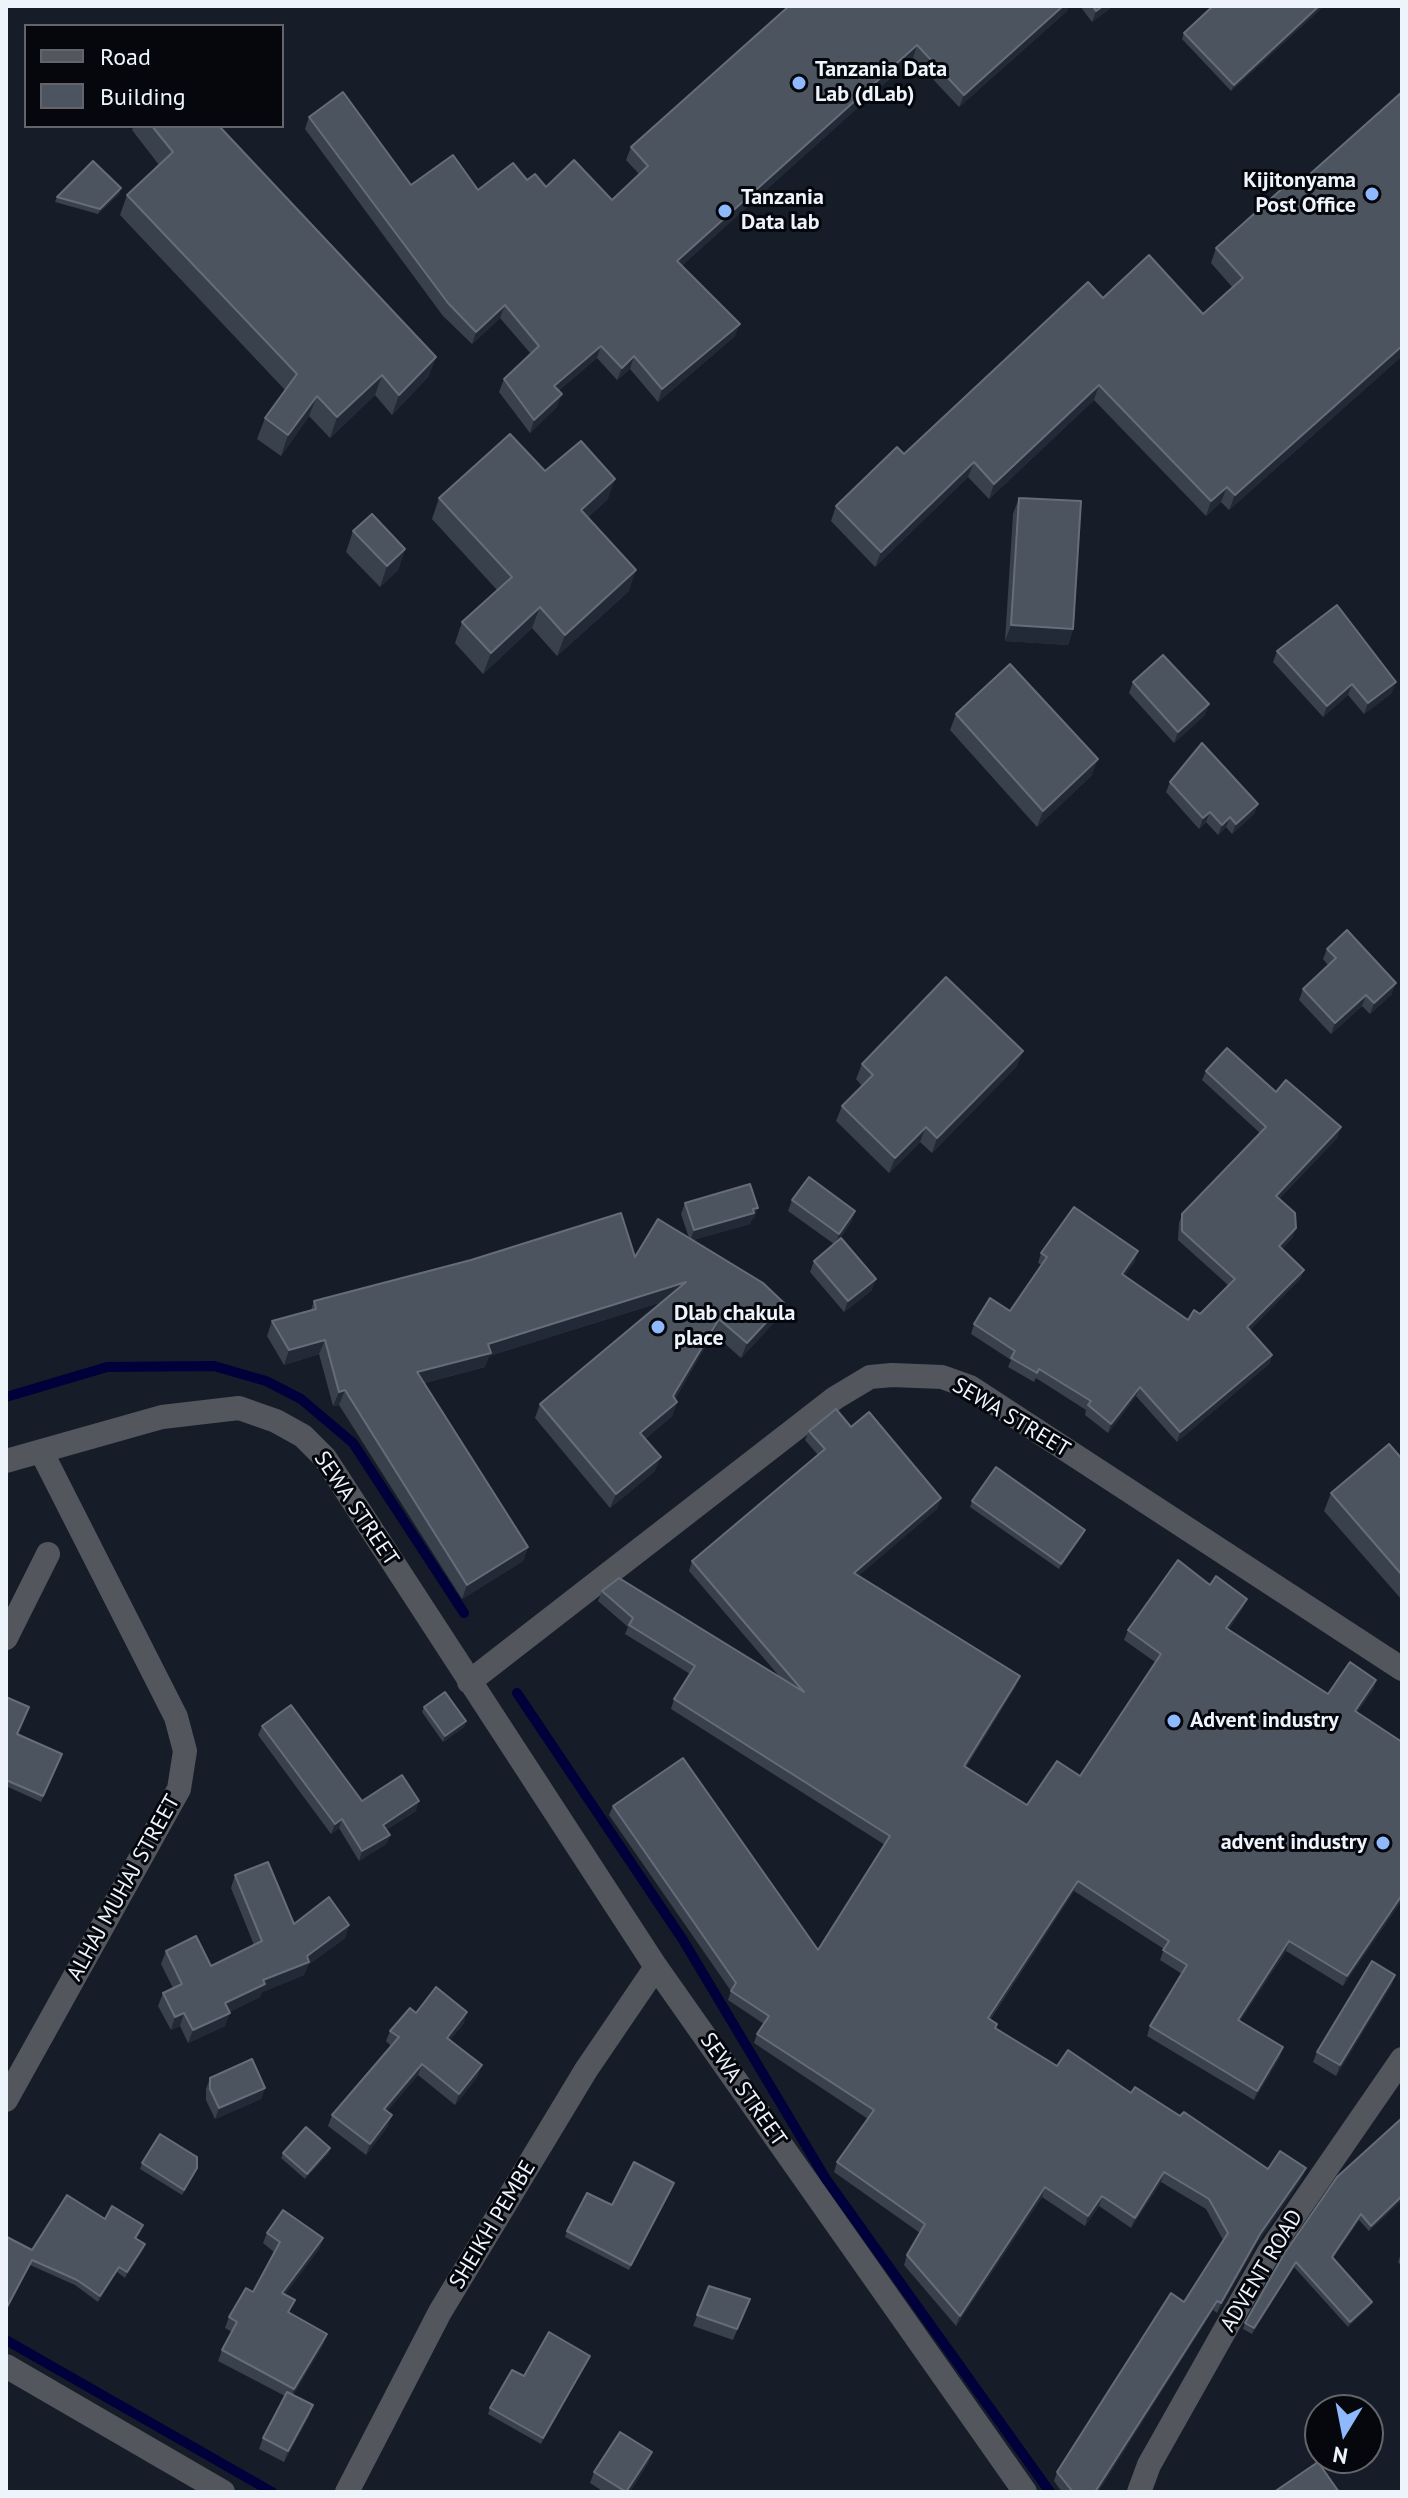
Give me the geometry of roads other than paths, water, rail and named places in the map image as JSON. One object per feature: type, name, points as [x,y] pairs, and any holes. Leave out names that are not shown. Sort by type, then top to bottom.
[{"type":"street","name":"SEWA STREET","points":[[469,1682],[835,1398],[870,1377],[915,1374],[942,1377],[970,1387],[1402,1669]]},
{"type":"street","name":"SEWA STREET","points":[[6,1461],[162,1417],[239,1408],[276,1421],[303,1436],[325,1458],[656,1967],[1025,2492]]},
{"type":"street","name":"ALHAJ MUHAJ STREET","points":[[6,2100],[179,1789],[185,1751],[176,1717],[42,1453]]},
{"type":"street","points":[[6,1638],[48,1554]]},
{"type":"street","name":"SHEIKH PEMBE","points":[[347,2492],[440,2312],[586,2070],[656,1967]]},
{"type":"street","name":"ADVENT ROAD","points":[[1139,2492],[1149,2465],[1269,2252],[1402,2059]]},
{"type":"street","points":[[6,2366],[223,2492]]},
{"type":"waterway","points":[[6,1397],[107,1367],[214,1366],[266,1381],[301,1399],[353,1443],[464,1613]]},
{"type":"waterway","points":[[517,1693],[683,1940],[826,2179],[1050,2492]]},
{"type":"waterway","points":[[6,2340],[272,2492]]},
{"type":"place","name":"Tanzania Data Lab (dLab)","points":[[799,83]]},
{"type":"place","name":"Kijitonyama Post Office","points":[[1372,194]]},
{"type":"place","name":"Tanzania Data lab","points":[[725,211]]},
{"type":"place","name":"Dlab chakula place","points":[[658,1327]]},
{"type":"place","name":"Advent industry","points":[[1174,1721]]},
{"type":"place","name":"advent industry","points":[[1383,1843]]}]
